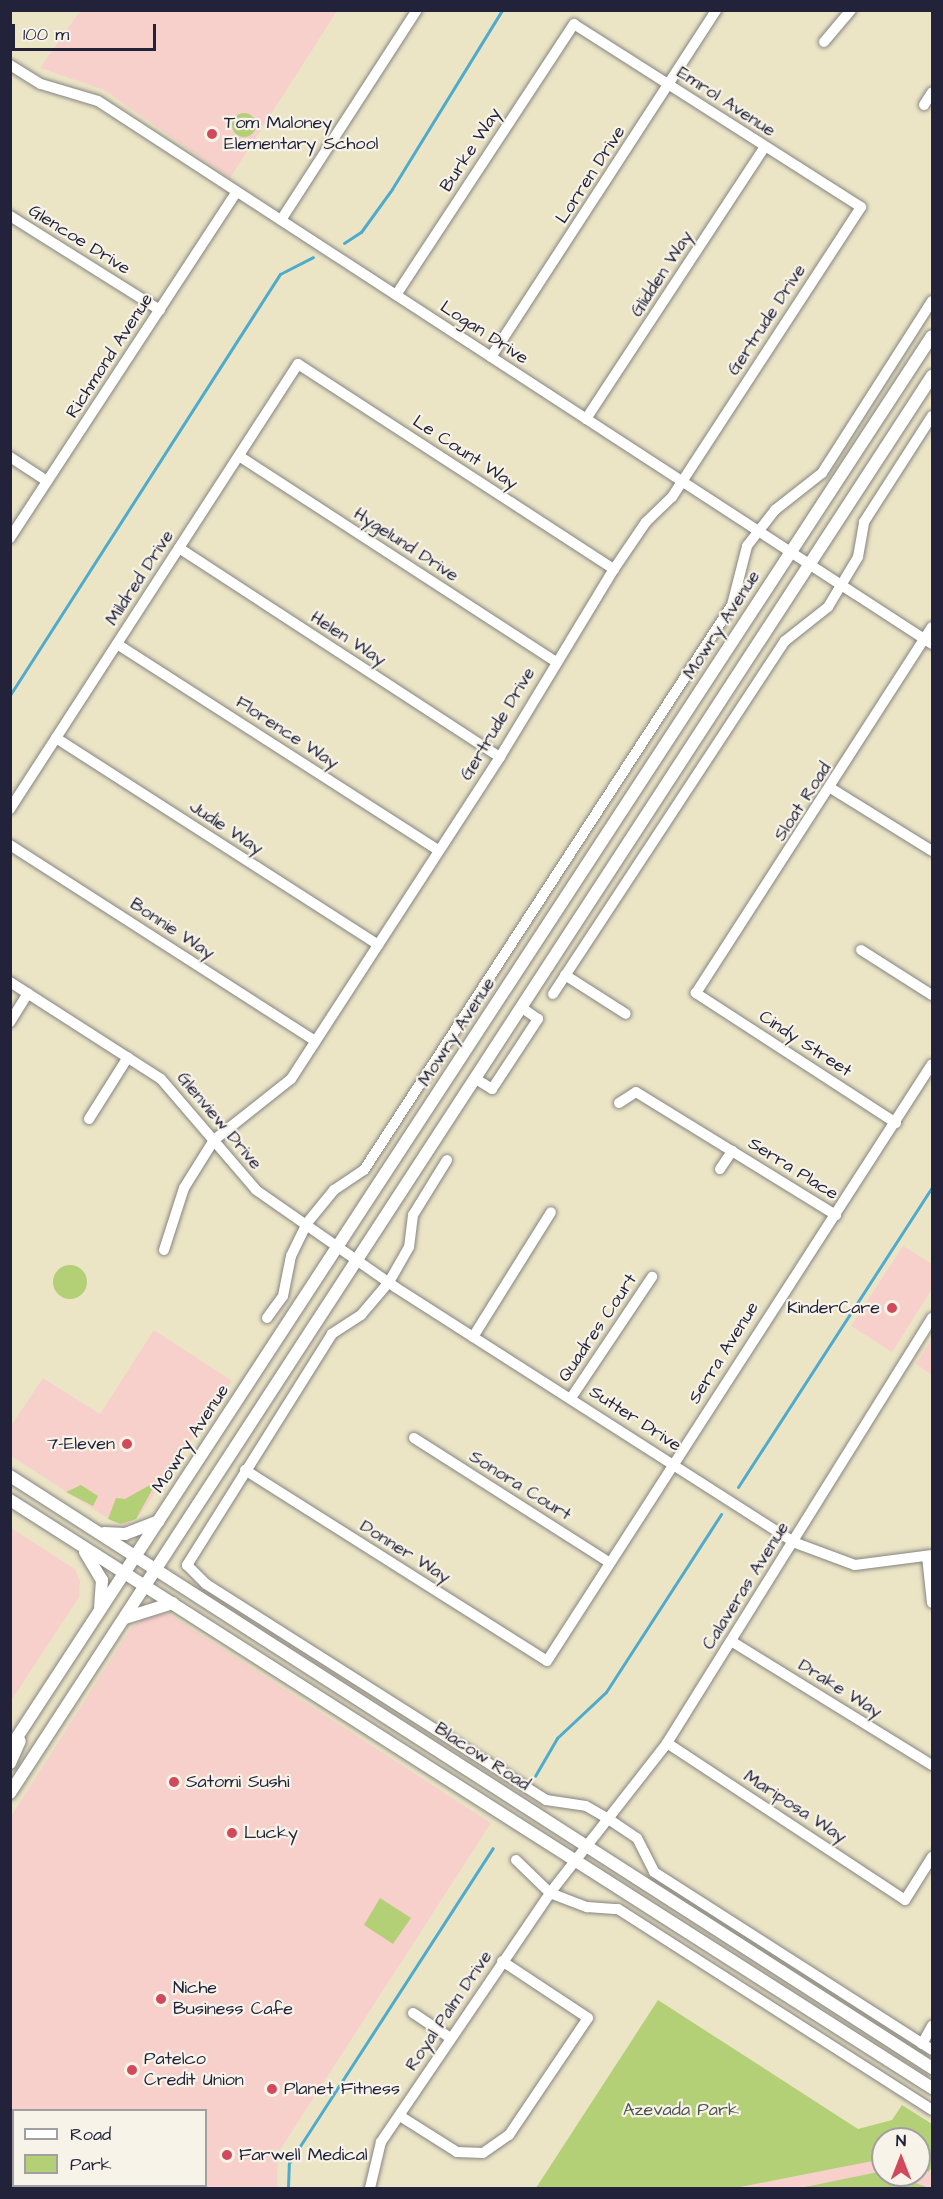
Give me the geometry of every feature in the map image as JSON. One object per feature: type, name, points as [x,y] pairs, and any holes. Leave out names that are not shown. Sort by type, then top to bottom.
[{"type":"main road","name":"Mowry Avenue","points":[[10,1748],[933,336]]},
{"type":"main road","points":[[10,1793],[933,376]]},
{"type":"main road","name":"Blacow Road","points":[[10,1476],[138,1555],[933,2068]]},
{"type":"main road","name":"Blacow Road","points":[[10,1500],[933,2088]]},
{"type":"main road","points":[[101,1533],[125,1534],[160,1520]]},
{"type":"main road","points":[[66,1536],[100,1572],[98,1615]]},
{"type":"main road","points":[[124,1619],[173,1603]]},
{"type":"main road","points":[[10,1762],[29,1720]]},
{"type":"street","points":[[281,220],[417,10]]},
{"type":"street","name":"Lorren Drive","points":[[491,357],[670,85],[716,10]]},
{"type":"street","points":[[824,42],[851,10]]},
{"type":"street","name":"Emrol Avenue","points":[[574,24],[861,207]]},
{"type":"street","name":"Burke Way","points":[[396,295],[574,24]]},
{"type":"street","name":"Logan Drive","points":[[10,65],[41,84],[98,101],[929,641]]},
{"type":"street","points":[[924,105],[933,92]]},
{"type":"street","name":"Glidden Way","points":[[586,419],[765,146]]},
{"type":"street","name":"Richmond Avenue","points":[[10,538],[236,192]]},
{"type":"street","name":"Gertrude Drive","points":[[164,1250],[180,1197],[214,1140],[291,1079],[500,757],[614,569],[682,479],[861,207]]},
{"type":"street","name":"Glencoe Drive","points":[[10,216],[160,310]]},
{"type":"street","name":"Mowry Avenue","points":[[267,1318],[283,1296],[291,1256],[307,1223],[334,1190],[364,1170],[732,605],[740,559],[758,531],[792,495],[822,473],[933,301]]},
{"type":"street","name":"Mildred Drive","points":[[10,809],[298,364]]},
{"type":"street","name":"Le Count Way","points":[[298,364],[614,569]]},
{"type":"street","points":[[553,994],[785,641],[819,618],[842,585],[858,557],[864,522],[933,417]]},
{"type":"street","name":"Hygelund Drive","points":[[239,456],[556,662]]},
{"type":"street","points":[[10,457],[47,482]]},
{"type":"street","name":"Helen Way","points":[[179,548],[500,757]]},
{"type":"street","name":"Sloat Road","points":[[696,993],[929,641],[933,627]]},
{"type":"street","name":"Florence Way","points":[[117,644],[438,850]]},
{"type":"street","name":"Judie Way","points":[[56,738],[378,945]]},
{"type":"street","points":[[832,789],[933,851]]},
{"type":"street","name":"Bonnie Way","points":[[10,845],[315,1041]]},
{"type":"street","points":[[861,950],[933,995]]},
{"type":"street","points":[[565,975],[626,1014]]},
{"type":"street","name":"Glenview Drive","points":[[10,982],[161,1078],[256,1190],[307,1223],[337,1248]]},
{"type":"street","points":[[10,1022],[28,993]]},
{"type":"street","name":"Cindy Street","points":[[696,993],[896,1123]]},
{"type":"street","points":[[476,1079],[492,1089],[538,1019],[522,1008]]},
{"type":"street","points":[[89,1119],[128,1058]]},
{"type":"street","name":"Serra Avenue","points":[[547,1661],[933,1064]]},
{"type":"street","name":"Serra Place","points":[[619,1103],[636,1092],[836,1215]]},
{"type":"street","name":"Serra Place","points":[[720,1169],[732,1151]]},
{"type":"street","points":[[245,1470],[332,1334],[375,1302],[389,1282],[409,1246],[413,1215],[447,1160]]},
{"type":"street","points":[[473,1337],[551,1212]]},
{"type":"street","name":"Sutter Drive","points":[[337,1248],[794,1542],[855,1565],[930,1556]]},
{"type":"street","name":"Quadres Court","points":[[571,1398],[652,1277]]},
{"type":"street","name":"Calaveras Avenue","points":[[576,1862],[589,1848],[667,1743],[933,1318]]},
{"type":"street","name":"Sonora Court","points":[[414,1438],[609,1562]]},
{"type":"street","name":"Blacow Road","points":[[245,1470],[187,1565],[206,1584],[546,1800],[586,1806],[610,1820],[636,1838],[654,1872],[933,2050]]},
{"type":"street","name":"Donner Way","points":[[245,1470],[547,1661]]},
{"type":"street","points":[[930,1556],[933,1603]]},
{"type":"street","name":"Drake Way","points":[[731,1641],[933,1766]]},
{"type":"street","name":"Mariposa Way","points":[[667,1743],[905,1900],[933,1857]]},
{"type":"street","points":[[516,1860],[550,1893],[587,1906],[618,1909],[933,2110]]},
{"type":"street","name":"Royal Palm Drive","points":[[370,2188],[381,2142],[400,2116],[449,2037],[550,1893],[576,1862]]},
{"type":"street","points":[[400,2116],[457,2152],[483,2153],[509,2135],[588,2018],[502,1961]]},
{"type":"street","points":[[413,2013],[449,2037]]},
{"type":"street","points":[[922,2044],[933,2026]]},
{"type":"shaded area","name":"Tom Maloney Elementary School","points":[[80,11],[337,11],[230,178],[104,90],[40,68]]},
{"type":"shaded area","name":"KinderCare","points":[[903,1246],[932,1264],[932,1289],[892,1352],[851,1326]]},
{"type":"shaded area","points":[[154,1330],[232,1381],[140,1515],[127,1524],[115,1523],[11,1456],[11,1426],[43,1378],[100,1414]]},
{"type":"shaded area","points":[[932,1339],[932,1375],[916,1364]]},
{"type":"shaded area","points":[[11,1528],[75,1569],[80,1581],[79,1597],[11,1701]]},
{"type":"shaded area","points":[[169,1614],[491,1823],[278,2153],[277,2188],[11,2188],[10,1818],[131,1628],[144,1618]]},
{"type":"shaded area","points":[[871,2161],[871,2187],[931,2187],[932,2174],[932,2188],[735,2188]]},
{"type":"green space","points":[[244,113],[249,114],[255,120],[255,130],[249,136],[244,137],[239,136],[233,130],[232,125],[233,120],[239,114]]},
{"type":"green space","points":[[70,1265],[82,1270],[87,1282],[82,1294],[70,1299],[58,1294],[53,1282],[58,1270]]},
{"type":"green space","points":[[157,1481],[136,1519],[121,1524],[108,1519],[116,1498],[125,1499]]},
{"type":"green space","points":[[81,1485],[98,1496],[93,1506],[66,1492]]},
{"type":"green space","points":[[380,1898],[411,1918],[393,1944],[364,1925]]},
{"type":"green space","name":"Azevada Park","points":[[658,2000],[858,2129],[892,2120],[902,2105],[932,2124],[931,2169],[931,2127],[871,2127],[871,2161],[735,2188],[536,2188]]},
{"type":"green space","points":[[871,2173],[871,2187],[929,2188],[800,2188]]},
{"type":"waterway","points":[[344,243],[361,232],[392,189],[502,10]]},
{"type":"waterway","points":[[10,695],[280,274],[313,257]]},
{"type":"waterway","points":[[738,1487],[932,1187]]},
{"type":"waterway","points":[[535,1776],[557,1738],[606,1692],[721,1514]]},
{"type":"waterway","points":[[288,2188],[289,2163],[493,1848]]},
{"type":"place","name":"Tom Maloney Elementary School","points":[[212,134]]},
{"type":"place","name":"KinderCare","points":[[892,1308]]},
{"type":"place","name":"7-Eleven","points":[[127,1444]]},
{"type":"place","name":"Satomi Sushi","points":[[174,1782]]},
{"type":"place","name":"Lucky","points":[[232,1833]]},
{"type":"place","name":"Niche Business Cafe","points":[[161,1999]]},
{"type":"place","name":"Patelco Credit Union","points":[[132,2070]]},
{"type":"place","name":"Planet Fitness","points":[[272,2089]]},
{"type":"place","name":"Farwell Medical","points":[[227,2155]]}]
